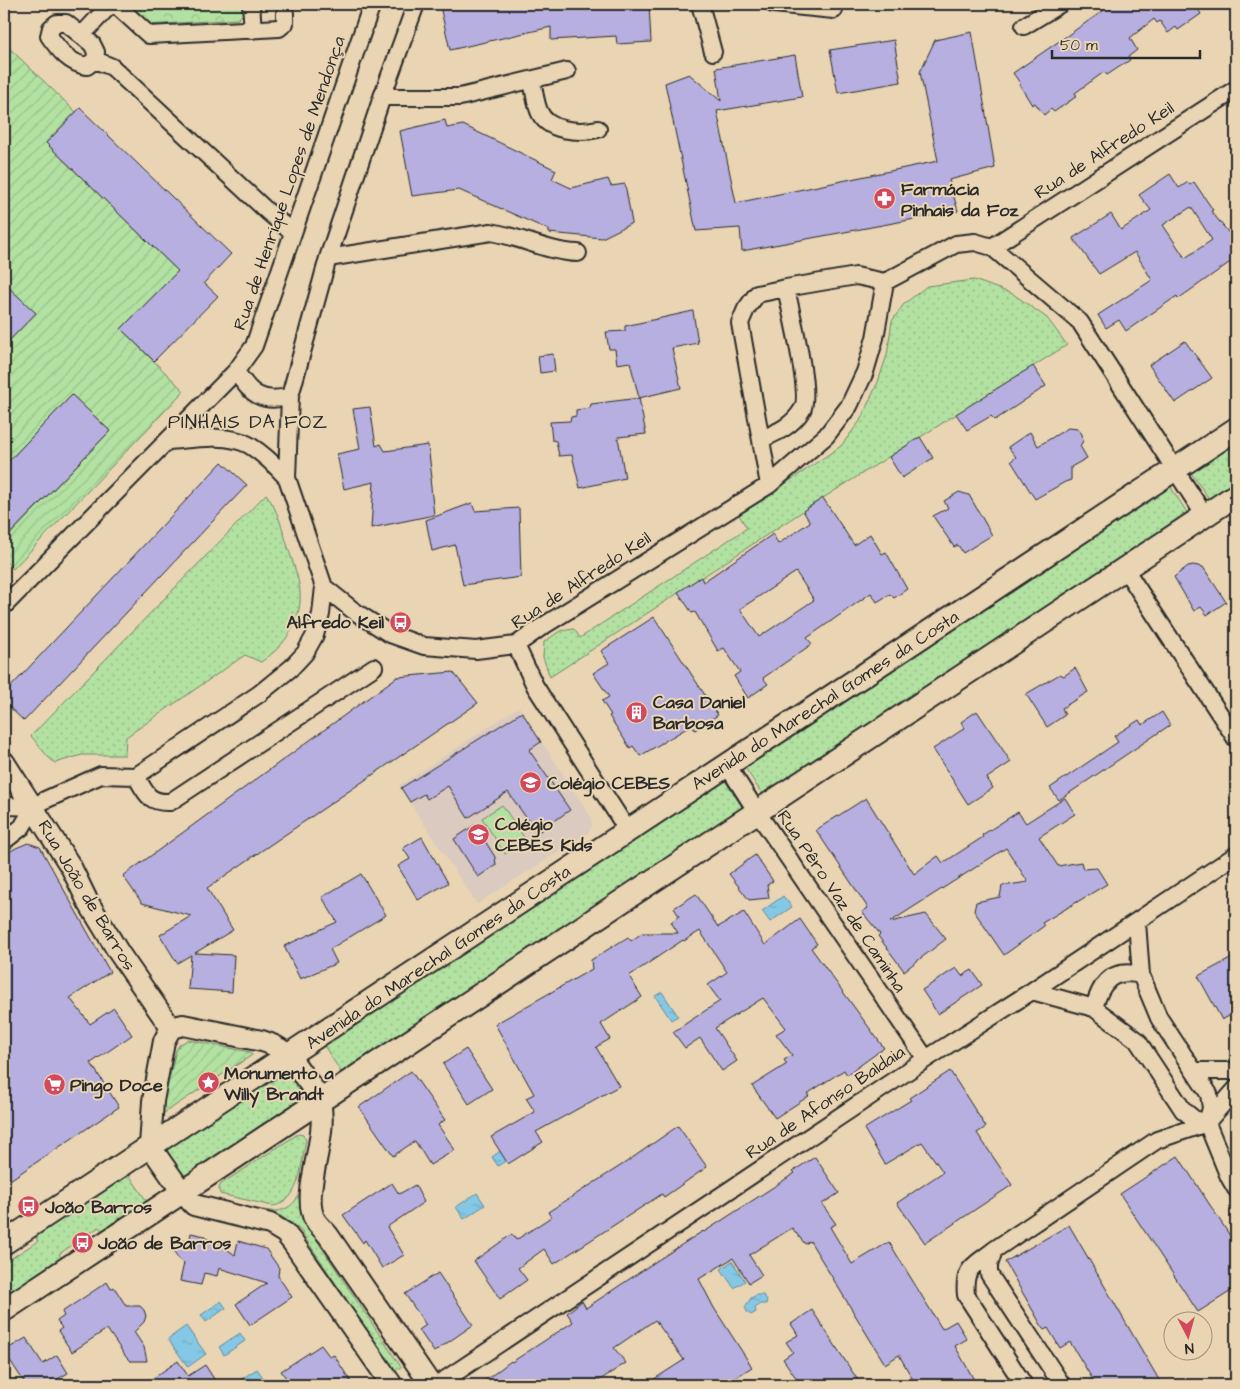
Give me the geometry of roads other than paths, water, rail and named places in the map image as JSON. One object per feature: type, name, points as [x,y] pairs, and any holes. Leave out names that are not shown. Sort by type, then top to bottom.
[{"type":"main road","name":"Avenida do Marechal Gomes da Costa","points":[[4,1243],[1236,429]]},
{"type":"main road","points":[[4,1310],[1236,496]]},
{"type":"street","points":[[82,35],[111,4]]},
{"type":"street","points":[[115,4],[149,35],[279,28],[285,23],[286,13]]},
{"type":"street","points":[[251,4],[253,30]]},
{"type":"street","name":"Rua de Henrique Lopes de Mendonça","points":[[4,606],[169,441],[236,371],[254,346],[320,149],[372,4]]},
{"type":"street","points":[[4,809],[8,806],[34,807],[100,775],[136,776],[259,694],[291,668],[305,653],[315,635],[324,587],[287,478],[290,396],[328,258],[416,4]]},
{"type":"street","points":[[700,4],[713,52]]},
{"type":"street","points":[[773,4],[834,10]]},
{"type":"street","points":[[1024,26],[1060,4]]},
{"type":"street","points":[[58,23],[66,23],[82,35],[92,44],[96,52],[95,60],[87,66],[76,65],[58,48],[49,36],[51,28],[58,23]]},
{"type":"street","points":[[95,60],[112,67],[293,233]]},
{"type":"street","points":[[382,98],[460,97],[567,71]]},
{"type":"street","points":[[532,80],[539,112],[548,121],[559,128],[572,131],[584,132],[598,129]]},
{"type":"street","name":"Rua de Alfredo Keil","points":[[992,247],[1236,88]]},
{"type":"street","points":[[328,258],[491,232],[504,234],[560,252],[578,253]]},
{"type":"street","points":[[769,485],[740,323],[746,309],[757,294],[856,276],[885,282],[956,244],[975,242],[992,247],[1080,322],[1205,516]]},
{"type":"street","name":"Rua de Alfredo Keil","points":[[324,587],[390,634],[424,646],[476,650],[516,646],[540,628],[769,485],[826,436],[849,406],[865,372],[876,338],[885,282]]},
{"type":"street","points":[[762,439],[785,429],[803,409],[805,387],[786,288]]},
{"type":"street","points":[[236,371],[246,387],[261,397],[278,399],[290,396]]},
{"type":"street","points":[[169,441],[216,438],[243,443],[268,459],[287,478]]},
{"type":"street","points":[[1125,569],[1236,740]]},
{"type":"street","points":[[4,591],[22,587]]},
{"type":"street","points":[[516,646],[535,686],[628,831]]},
{"type":"street","points":[[136,776],[150,799],[160,803],[170,802],[374,667]]},
{"type":"street","name":"Rua João de Barros","points":[[4,762],[71,867],[88,902],[111,940],[171,1028]]},
{"type":"street","name":"Rua Pêro Vaz de Caminha","points":[[727,765],[757,812],[926,1059]]},
{"type":"street","points":[[4,841],[22,827],[34,807]]},
{"type":"street","name":"Rua de Afonso Baldaia","points":[[437,1385],[1236,855]]},
{"type":"street","points":[[1137,922],[1141,975],[1159,1018],[1209,1094],[1211,1108],[1207,1123],[1229,1177],[1236,1189]]},
{"type":"street","points":[[1094,1008],[1099,992],[1110,978],[1126,973],[1141,975]]},
{"type":"street","points":[[1032,991],[1094,1008],[1137,1040],[1183,1110],[1194,1119],[1207,1123]]},
{"type":"street","points":[[290,1055],[271,1043],[183,1025],[171,1028],[164,1041],[153,1101],[150,1146],[182,1192],[194,1205],[270,1224],[285,1233],[392,1385]]},
{"type":"street","name":"Avenida do Marechal Gomes da Costa","points":[[290,1055],[320,1102]]},
{"type":"street","points":[[1195,1071],[1236,1071]]},
{"type":"street","points":[[1024,1385],[966,1295],[965,1282],[968,1270],[994,1250],[1156,1140],[1207,1123],[1236,1089]]},
{"type":"street","points":[[320,1102],[323,1127],[312,1185],[310,1207],[315,1221],[328,1234],[431,1385]]},
{"type":"street","points":[[994,1250],[988,1265],[989,1274],[1062,1385]]},
{"type":"water","points":[[783,896],[792,907],[770,922],[762,911]]},
{"type":"water","points":[[662,992],[678,1016],[671,1020],[655,996]]},
{"type":"water","points":[[516,1140],[523,1149],[498,1166],[492,1157]]},
{"type":"water","points":[[477,1193],[485,1205],[464,1219],[456,1207]]},
{"type":"water","points":[[732,1261],[745,1281],[734,1288],[721,1269]]},
{"type":"water","points":[[756,1295],[763,1295],[767,1300],[766,1304],[760,1304],[755,1308],[756,1312],[751,1315],[745,1307],[751,1298]]},
{"type":"water","points":[[221,1301],[226,1308],[206,1322],[201,1315]]},
{"type":"water","points":[[186,1326],[206,1354],[188,1367],[168,1339]]},
{"type":"water","points":[[240,1333],[245,1341],[224,1355],[219,1347]]},
{"type":"water","points":[[257,1369],[267,1383],[264,1385],[232,1385]]},
{"type":"place","name":"Farmácia Pinhais da Foz","points":[[885,199]]},
{"type":"place","name":"Alfredo Keil","points":[[400,622]]},
{"type":"place","name":"Casa Daniel Barbosa","points":[[637,712]]},
{"type":"place","name":"Colégio CEBES","points":[[531,783]]},
{"type":"place","name":"Colégio CEBES Kids","points":[[479,834]]},
{"type":"place","name":"Monumento a Willy Brandt","points":[[208,1083]]},
{"type":"place","name":"Pingo Doce","points":[[54,1085]]},
{"type":"place","name":"João Barros","points":[[29,1207]]},
{"type":"place","name":"João de Barros","points":[[82,1243]]},
{"type":"district","name":"PINHAIS DA FOZ","points":[[248,421]]}]
